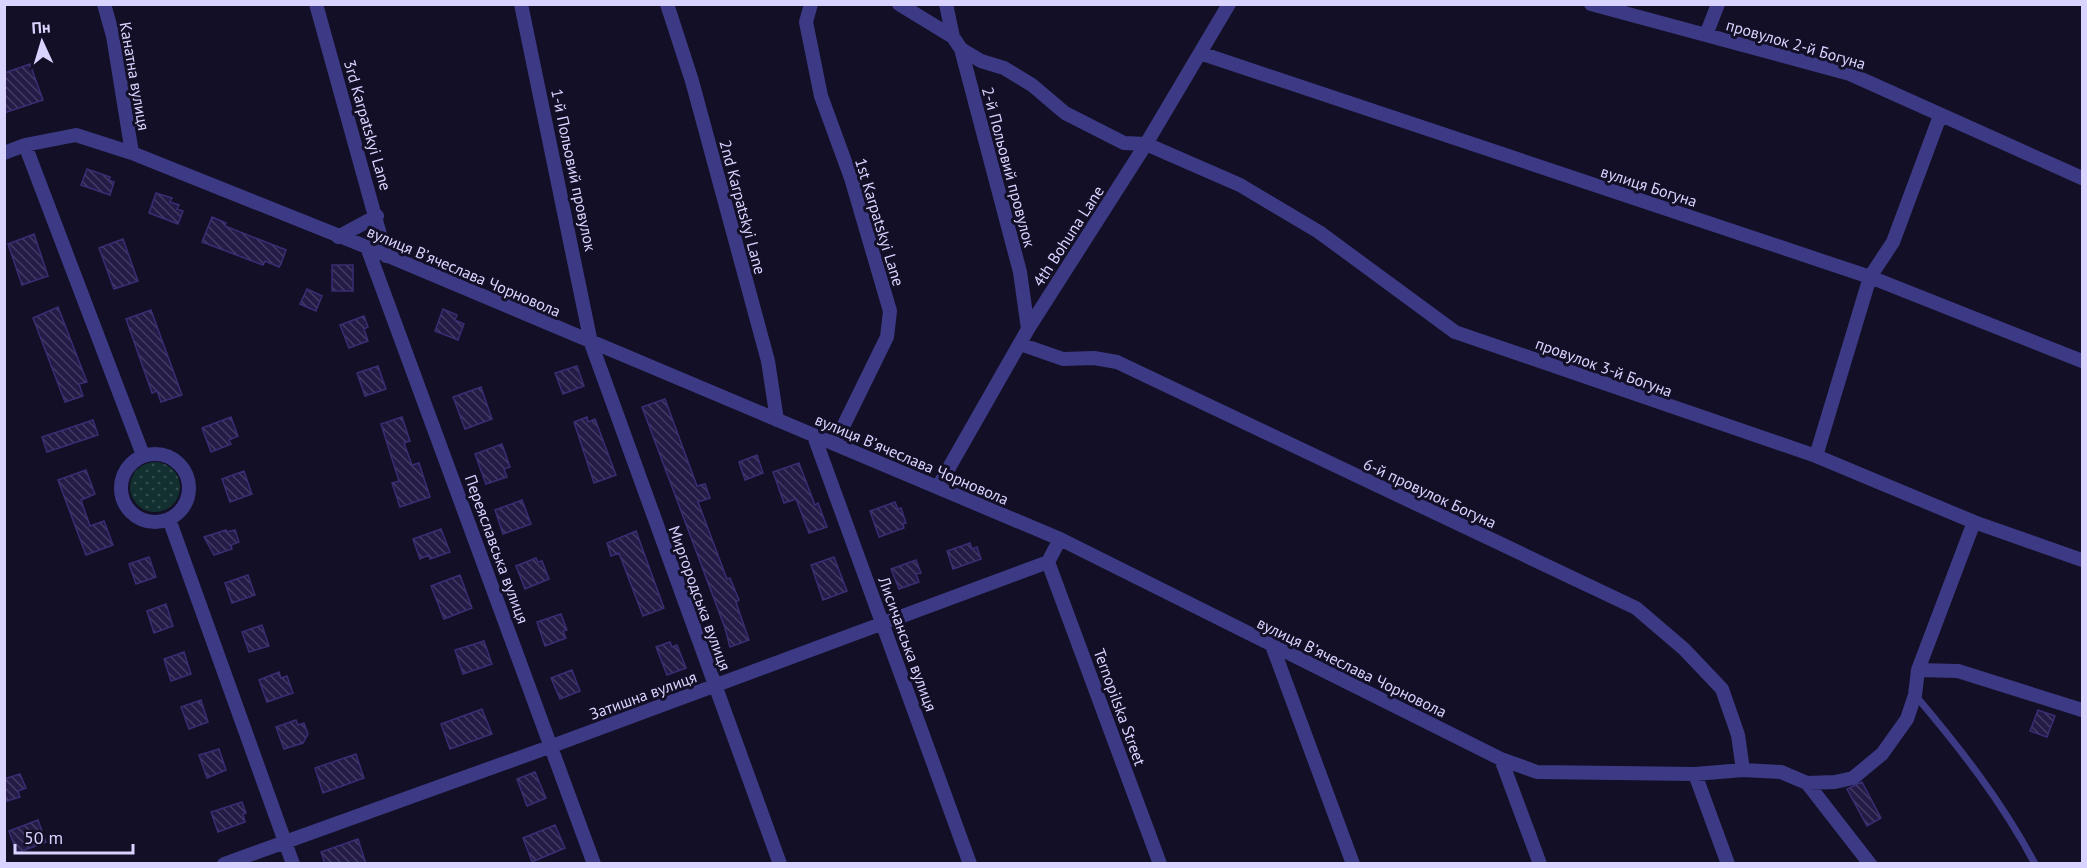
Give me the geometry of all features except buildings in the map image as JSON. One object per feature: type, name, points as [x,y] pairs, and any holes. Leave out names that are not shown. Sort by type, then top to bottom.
[{"type":"street","name":"Канатна вулиця","points":[[104,4],[113,36],[132,153]]},
{"type":"street","name":"3rd Karpatskyi Lane","points":[[316,4],[386,256]]},
{"type":"street","name":"1-й Польовий провулок","points":[[521,4],[591,343]]},
{"type":"street","name":"2nd Karpatskyi Lane","points":[[667,4],[692,81],[768,361],[777,420]]},
{"type":"street","name":"1st Karpatskyi Lane","points":[[812,4],[806,22],[820,96],[851,178],[890,311],[887,337],[835,443]]},
{"type":"street","points":[[899,4],[953,37]]},
{"type":"street","points":[[946,4],[953,37],[961,49]]},
{"type":"street","name":"4th Bohuna Lane","points":[[938,488],[1028,329],[1146,144],[1229,4]]},
{"type":"street","name":"провулок 2-й Богуна","points":[[1591,4],[1850,74],[2082,178]]},
{"type":"street","points":[[1706,35],[1718,4]]},
{"type":"street","name":"провулок 3-й Богуна","points":[[961,49],[981,61],[1004,68],[1032,86],[1065,113],[1124,143],[1146,144],[1240,185],[1319,232],[1455,332],[1816,456],[1974,522],[2082,560]]},
{"type":"street","name":"2-й Польовий провулок","points":[[961,49],[1020,272],[1028,329]]},
{"type":"street","name":"вулиця Богуна","points":[[1200,53],[1870,277],[2082,361]]},
{"type":"street","points":[[1816,456],[1870,277],[1893,242],[1940,116]]},
{"type":"street","name":"вулиця Вʼячеслава Чорновола","points":[[4,153],[25,145],[76,135],[132,153],[835,443],[1060,540],[1501,759],[1537,772],[1695,774],[1743,770],[1781,772],[1807,783]]},
{"type":"street","points":[[25,145],[143,455]]},
{"type":"street","points":[[338,237],[376,216]]},
{"type":"street","name":"Переяславська вулиця","points":[[367,248],[594,864]]},
{"type":"street","name":"Миргородська вулиця","points":[[591,343],[780,864]]},
{"type":"street","name":"6-й провулок Богуна","points":[[1020,344],[1063,359],[1094,358],[1117,362],[1636,608],[1684,649],[1722,689],[1738,735],[1743,770]]},
{"type":"street","name":"Лисичанська вулиця","points":[[814,436],[970,864]]},
{"type":"street","points":[[143,455],[166,455],[176,461],[189,481],[185,503],[169,519],[158,522],[137,517],[123,500],[122,478],[126,469],[143,455]]},
{"type":"street","points":[[169,519],[293,864]]},
{"type":"street","points":[[1807,783],[1835,782],[1853,778],[1888,745],[1907,720],[1916,695],[1918,670],[1974,522]]},
{"type":"street","points":[[1048,562],[1060,540]]},
{"type":"street","name":"Затишна вулиця","points":[[224,864],[552,746],[1048,562]]},
{"type":"street","name":"Ternopilska Street","points":[[1048,562],[1160,864]]},
{"type":"street","points":[[1274,648],[1353,864]]},
{"type":"street","points":[[1918,670],[1958,671],[2082,710]]},
{"type":"street","points":[[1501,759],[1540,864]]},
{"type":"street","points":[[1695,774],[1728,864]]},
{"type":"street","points":[[1807,783],[1870,864]]},
{"type":"lane","points":[[1916,695],[1972,766],[2016,829],[2035,864]]},
{"type":"green space","points":[[150,462],[160,462],[173,469],[180,482],[180,492],[173,505],[160,512],[150,512],[141,508],[134,501],[130,492],[130,482],[134,473],[141,466]]}]
